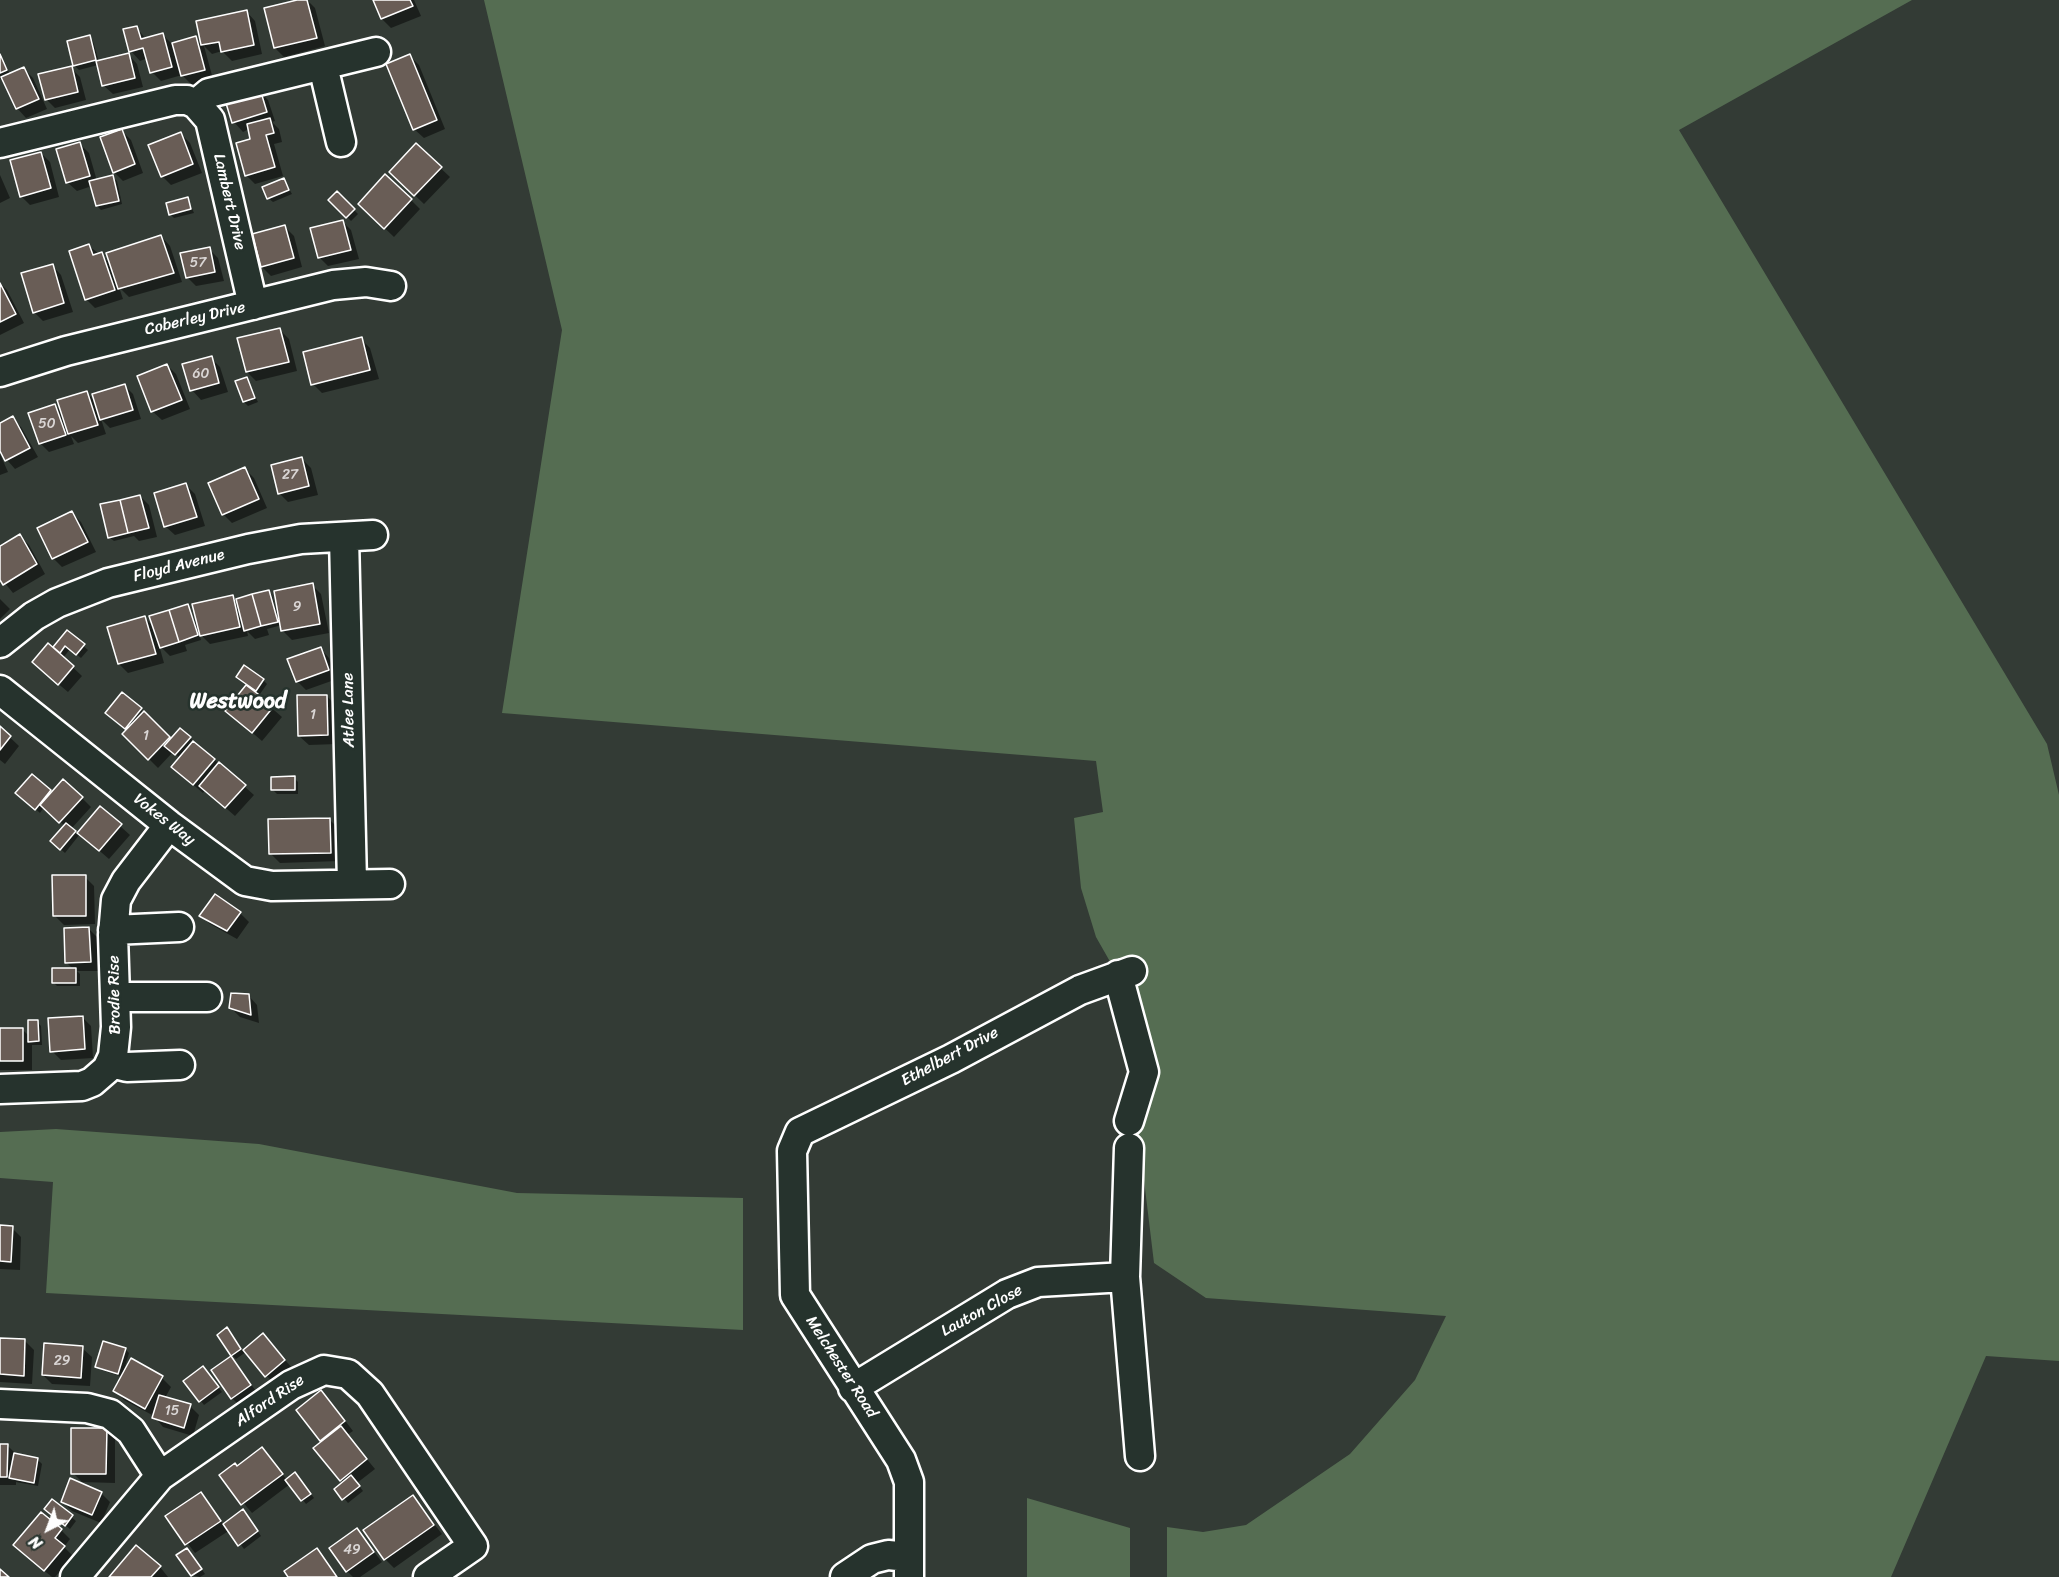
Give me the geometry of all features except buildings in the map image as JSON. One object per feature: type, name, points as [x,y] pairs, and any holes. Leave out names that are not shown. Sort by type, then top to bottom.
[{"type":"street","points":[[0,143],[167,102],[187,100],[196,104],[209,93],[376,52]]},
{"type":"street","points":[[322,66],[341,142]]},
{"type":"street","name":"Lambert Drive","points":[[196,104],[210,120],[253,305]]},
{"type":"street","name":"Coberley Drive","points":[[0,372],[66,351],[351,282],[392,286]]},
{"type":"street","name":"Floyd Avenue","points":[[0,644],[34,616],[84,590],[248,549],[301,539],[373,535]]},
{"type":"street","name":"Atlee Lane","points":[[344,537],[352,883]]},
{"type":"street","name":"Vokes Way","points":[[0,690],[234,874],[257,885],[390,884]]},
{"type":"street","name":"Brodie Rise","points":[[111,1063],[116,1045],[113,910],[119,891],[169,825]]},
{"type":"street","points":[[113,930],[179,927]]},
{"type":"street","name":"Ethelbert Drive","points":[[792,1150],[800,1132],[951,1059],[1080,990],[1125,973],[1144,1071],[1129,1135],[1125,1277]]},
{"type":"street","points":[[115,998],[207,997]]},
{"type":"street","points":[[0,1089],[82,1086],[100,1076],[111,1063],[127,1067],[180,1065]]},
{"type":"street","name":"Melchester Road","points":[[792,1150],[795,1295],[853,1388],[890,1438],[909,1482],[909,1567]]},
{"type":"street","points":[[1125,1277],[1140,1456]]},
{"type":"street","name":"Lauton Close","points":[[853,1388],[1008,1294],[1038,1282],[1125,1277]]},
{"type":"street","name":"Alford Rise","points":[[75,1577],[160,1476],[291,1385],[324,1370],[337,1371],[359,1382],[370,1394],[473,1546],[428,1577]]},
{"type":"street","points":[[0,1404],[87,1408],[110,1414],[131,1431],[160,1476]]},
{"type":"street","points":[[845,1577],[872,1559],[888,1556],[909,1567]]},
{"type":"green space","points":[[484,0],[1912,0],[1679,130],[2047,744],[2059,795],[2059,1361],[1986,1356],[1891,1577],[1167,1577],[1167,1527],[1203,1532],[1246,1525],[1350,1454],[1415,1380],[1446,1316],[1206,1298],[1154,1263],[1130,1064],[1129,995],[1096,937],[1081,888],[1074,818],[1103,812],[1096,761],[502,713],[562,330]]},
{"type":"green space","points":[[56,1129],[259,1144],[517,1193],[743,1198],[743,1330],[46,1293],[53,1182],[0,1178],[0,1132]]},
{"type":"green space","points":[[1027,1498],[1130,1528],[1130,1577],[1027,1577]]},
{"type":"district","name":"Westwood","points":[[238,702]]}]
